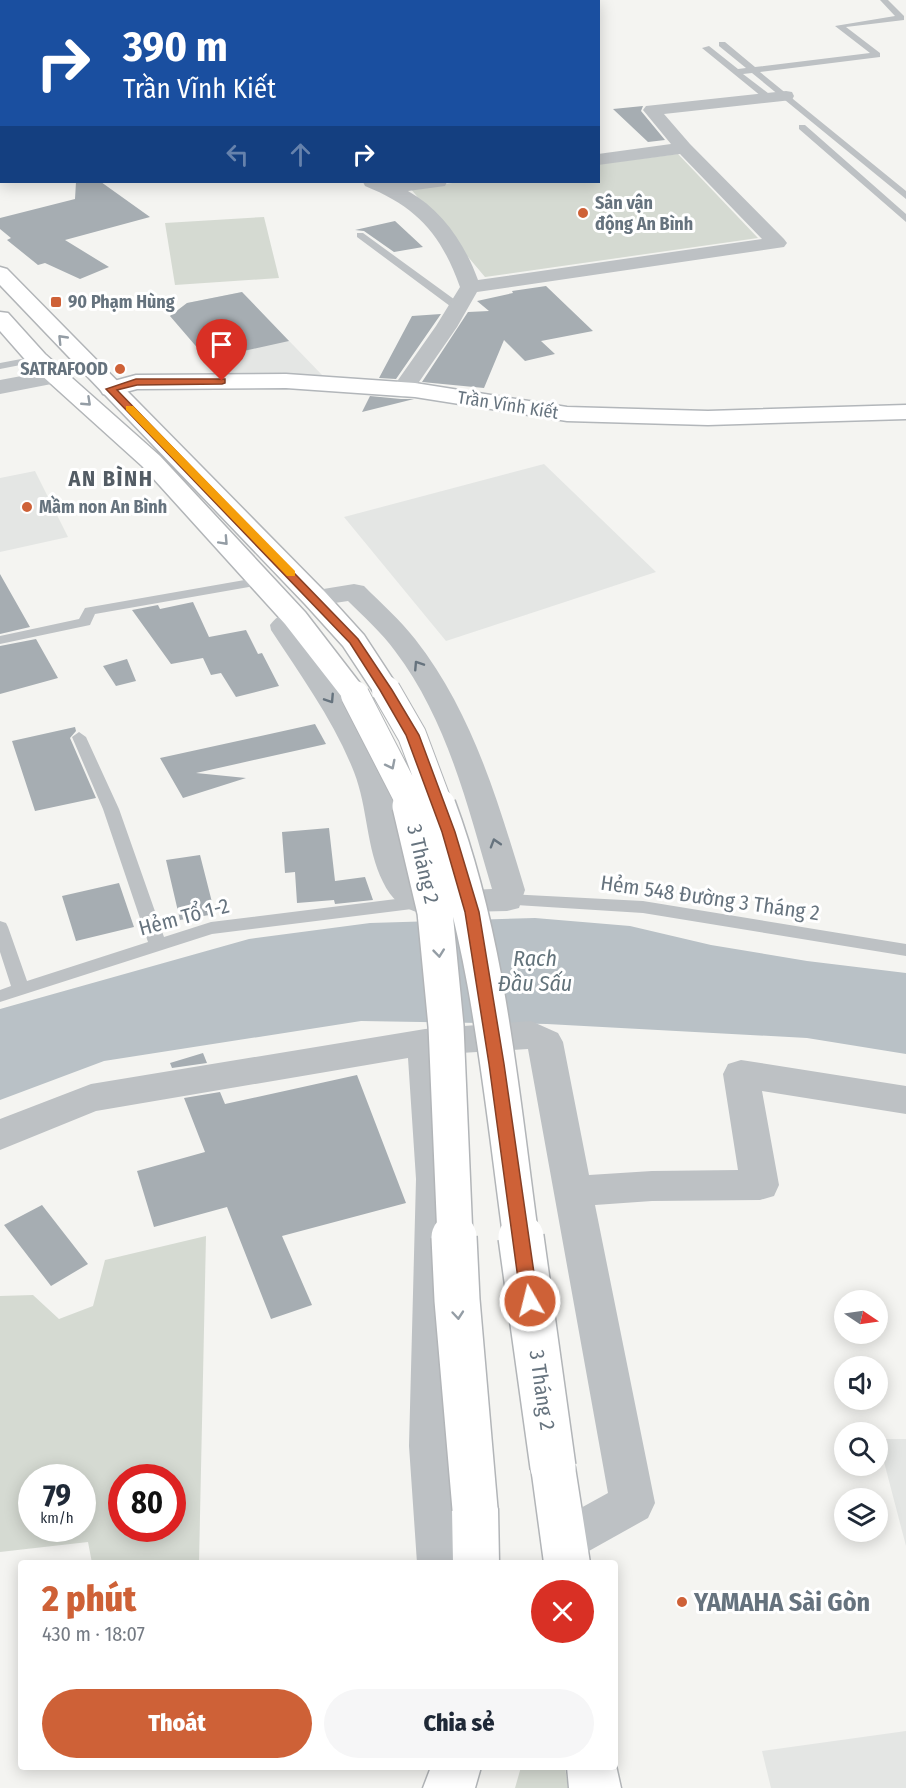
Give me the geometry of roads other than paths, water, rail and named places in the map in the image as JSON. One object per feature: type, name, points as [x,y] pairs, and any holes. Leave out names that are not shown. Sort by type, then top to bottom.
[{"type":"main road","name":"3 Tháng 2","points":[[0,273],[111,389],[305,608],[370,692],[412,735],[448,832],[472,912],[497,1064],[565,1552]]},
{"type":"main road","name":"3 Tháng 2","points":[[5,329],[151,461],[261,581],[305,608]]},
{"type":"main road","name":"Trần Vĩnh Kiết","points":[[111,389],[136,382],[286,381],[402,390],[567,414],[708,418],[906,412]]},
{"type":"main road","name":"3 Tháng 2","points":[[370,692],[408,798],[435,912],[446,1026],[457,1300],[475,1509],[476,1560]]},
{"type":"main road","points":[[449,1788],[455,1770]]},
{"type":"main road","points":[[592,1770],[595,1788]]},
{"type":"street","points":[[470,287],[777,243],[684,148],[652,110],[778,97]]},
{"type":"street","points":[[600,160],[684,148]]},
{"type":"street","points":[[381,185],[419,183]]},
{"type":"street","points":[[381,185],[424,209],[454,248],[463,264],[470,287],[402,390]]},
{"type":"street","points":[[0,387],[59,376]]},
{"type":"street","points":[[354,592],[405,645],[443,703],[477,785],[509,890],[507,900],[420,902],[407,892],[393,870],[377,794],[351,732],[285,630],[284,625],[305,608],[354,592]]},
{"type":"street","points":[[0,1135],[91,1098],[425,1042],[531,1034],[545,1042],[632,1503],[565,1552]]},
{"type":"street","points":[[425,1042],[435,1179],[431,1446],[440,1560]]},
{"type":"street","points":[[572,1191],[652,1186],[760,1185],[741,1074],[906,1100]]},
{"type":"lane","points":[[736,72],[877,55],[839,26],[901,18],[884,0]]},
{"type":"lane","points":[[895,11],[906,10]]},
{"type":"lane","points":[[722,44],[754,70],[778,97]]},
{"type":"lane","points":[[706,48],[736,72],[778,97],[906,198]]},
{"type":"lane","points":[[802,127],[906,219]]},
{"type":"lane","points":[[887,202],[906,198]]},
{"type":"lane","points":[[360,235],[458,307]]},
{"type":"lane","points":[[0,366],[36,358]]},
{"type":"lane","points":[[0,640],[85,622],[90,611],[261,581]]},
{"type":"lane","points":[[79,737],[111,809],[158,945]]},
{"type":"lane","name":"Hẻm 548 Đường 3 Tháng 2","points":[[507,900],[643,907],[906,950]]},
{"type":"lane","name":"Hẻm Tổ 1-2","points":[[0,996],[211,928],[420,902]]},
{"type":"lane","points":[[0,927],[21,989]]},
{"type":"water","name":"Rạch Đầu Sấu","points":[[535,918],[630,926],[711,945],[807,961],[906,973],[906,1054],[807,1038],[547,1024],[361,1021],[104,1061],[0,1100],[0,1009],[249,939],[370,923]]},
{"type":"place","name":"Sân vận động An Bình","points":[[583,213]]},
{"type":"place","name":"90 Phạm Hùng","points":[[56,302]]},
{"type":"place","name":"SATRAFOOD","points":[[120,369]]},
{"type":"place","name":"Mầm non An Bình","points":[[27,507]]},
{"type":"place","name":"YAMAHA Sài Gòn","points":[[682,1602]]},
{"type":"district","name":"AN BÌNH","points":[[111,478]]}]
